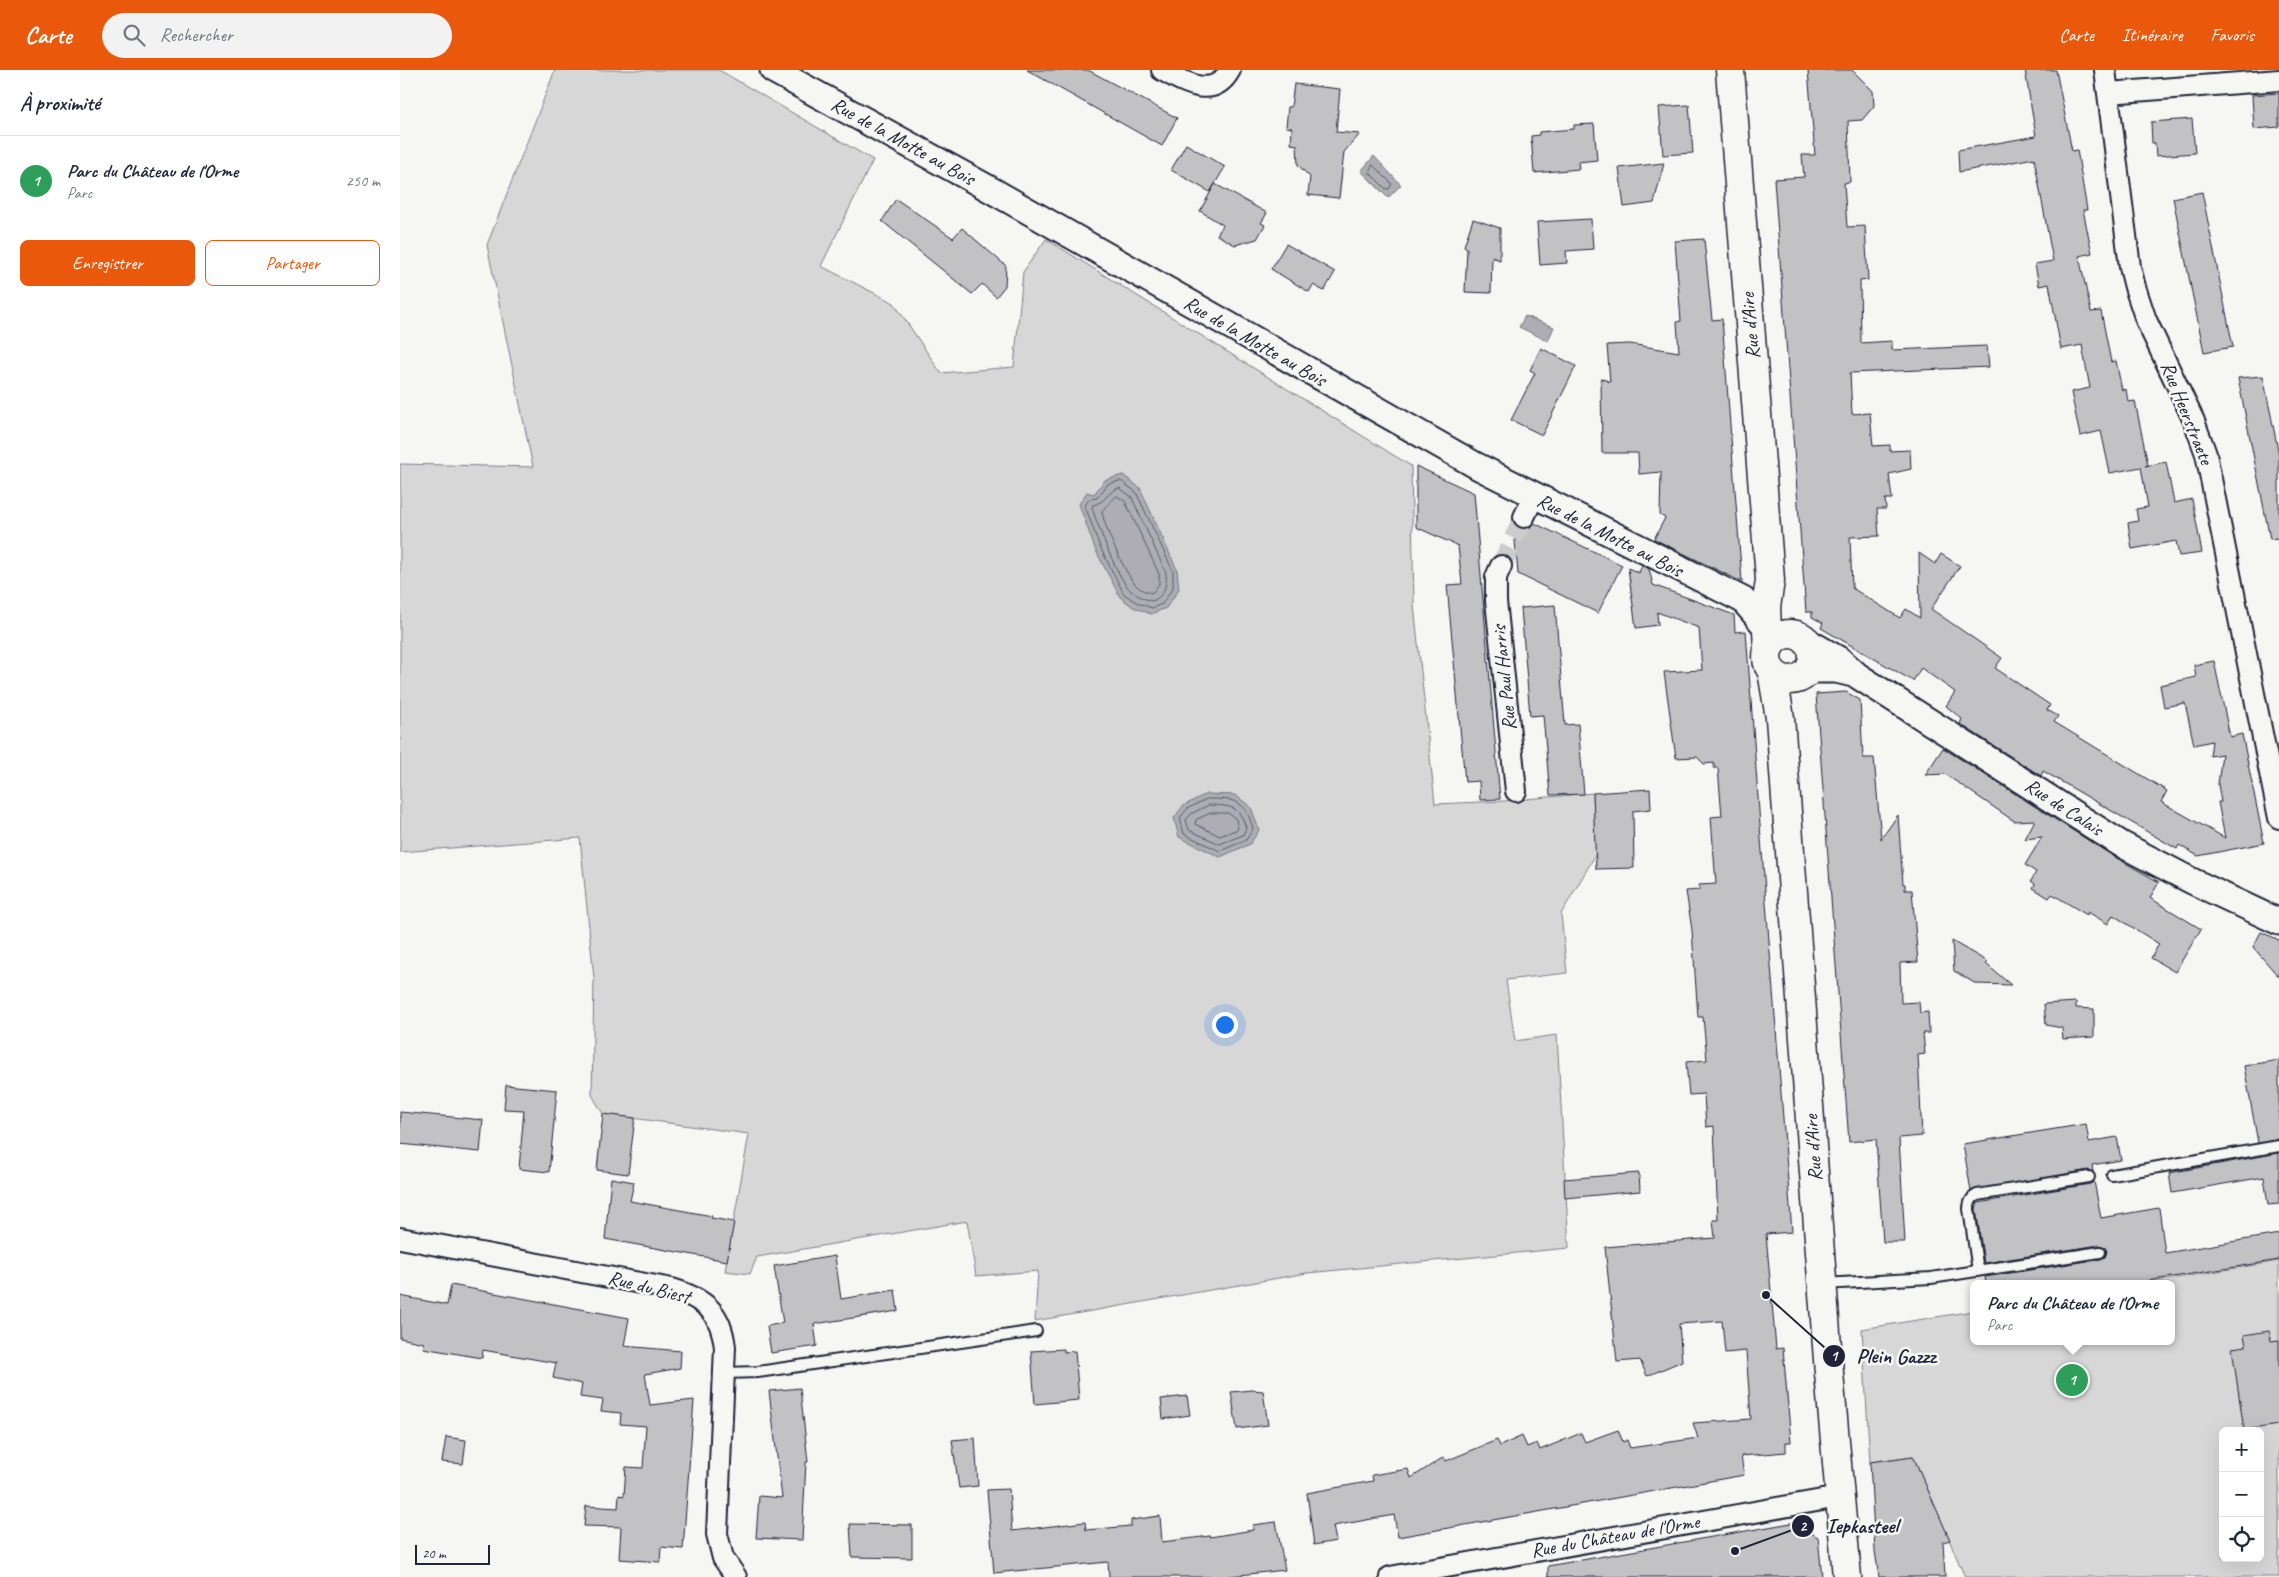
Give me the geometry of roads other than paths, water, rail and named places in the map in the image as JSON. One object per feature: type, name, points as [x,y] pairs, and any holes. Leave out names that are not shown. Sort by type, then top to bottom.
[{"type":"main road","name":"Rue d'Aire","points":[[1730,70],[1764,596],[1782,660],[1785,700],[1780,718],[1839,1497],[1847,1577]]},
{"type":"main road","name":"Rue d'Aire","points":[[1764,596],[1813,655],[1812,663],[1782,660]]},
{"type":"main road","points":[[1782,660],[1774,641],[1780,637],[1800,638]]},
{"type":"street","name":"Rue de la Motte au Bois","points":[[773,70],[986,187],[1423,436],[1529,507],[1764,596]]},
{"type":"street","points":[[1162,70],[1198,88],[1215,84],[1230,70]]},
{"type":"street","name":"Rue Heerstraete","points":[[2105,70],[2130,267],[2146,320],[2194,421],[2206,454],[2279,818]]},
{"type":"street","points":[[2108,93],[2279,80]]},
{"type":"street","name":"Rue Paul Harris","points":[[1500,566],[1496,576],[1496,601],[1516,791]]},
{"type":"street","name":"Rue de Calais","points":[[1800,638],[1840,660],[1858,676],[2122,844],[2192,881],[2279,922]]},
{"type":"street","name":"Rue de Calais","points":[[1782,660],[1858,676]]},
{"type":"street","name":"Rue du Biest","points":[[400,1238],[672,1289],[694,1297],[711,1309],[721,1326],[725,1347],[717,1534],[723,1558],[736,1577]]},
{"type":"street","name":"Rue du Château de l'Orme","points":[[1390,1577],[1446,1572],[1839,1497]]},
{"type":"lane","points":[[2112,1175],[2279,1146]]},
{"type":"lane","points":[[1978,1271],[1968,1209],[1969,1202],[1973,1197],[2089,1176]]},
{"type":"lane","points":[[1823,1284],[1931,1278],[2100,1252]]},
{"type":"lane","points":[[724,1373],[758,1372],[1036,1331]]},
{"type":"water","points":[[1374,156],[1401,185],[1388,198],[1361,171]]},
{"type":"water","points":[[1525,316],[1554,327],[1548,341],[1519,327]]},
{"type":"water","points":[[1123,475],[1140,488],[1177,570],[1179,589],[1166,608],[1151,614],[1133,607],[1120,597],[1095,549],[1079,504],[1087,492],[1094,494],[1105,480]]},
{"type":"water","points":[[1206,794],[1235,795],[1251,807],[1259,830],[1250,844],[1220,857],[1179,837],[1174,818],[1183,806]]},
{"type":"tunnel","points":[[1501,566],[1524,517]]},
{"type":"place","name":"Plein Gazzz","points":[[1766,1295]]},
{"type":"place","name":"Parc du Château de l'Orme","points":[[2072,1380]]},
{"type":"place","name":"Iepkasteel","points":[[1735,1551]]}]
